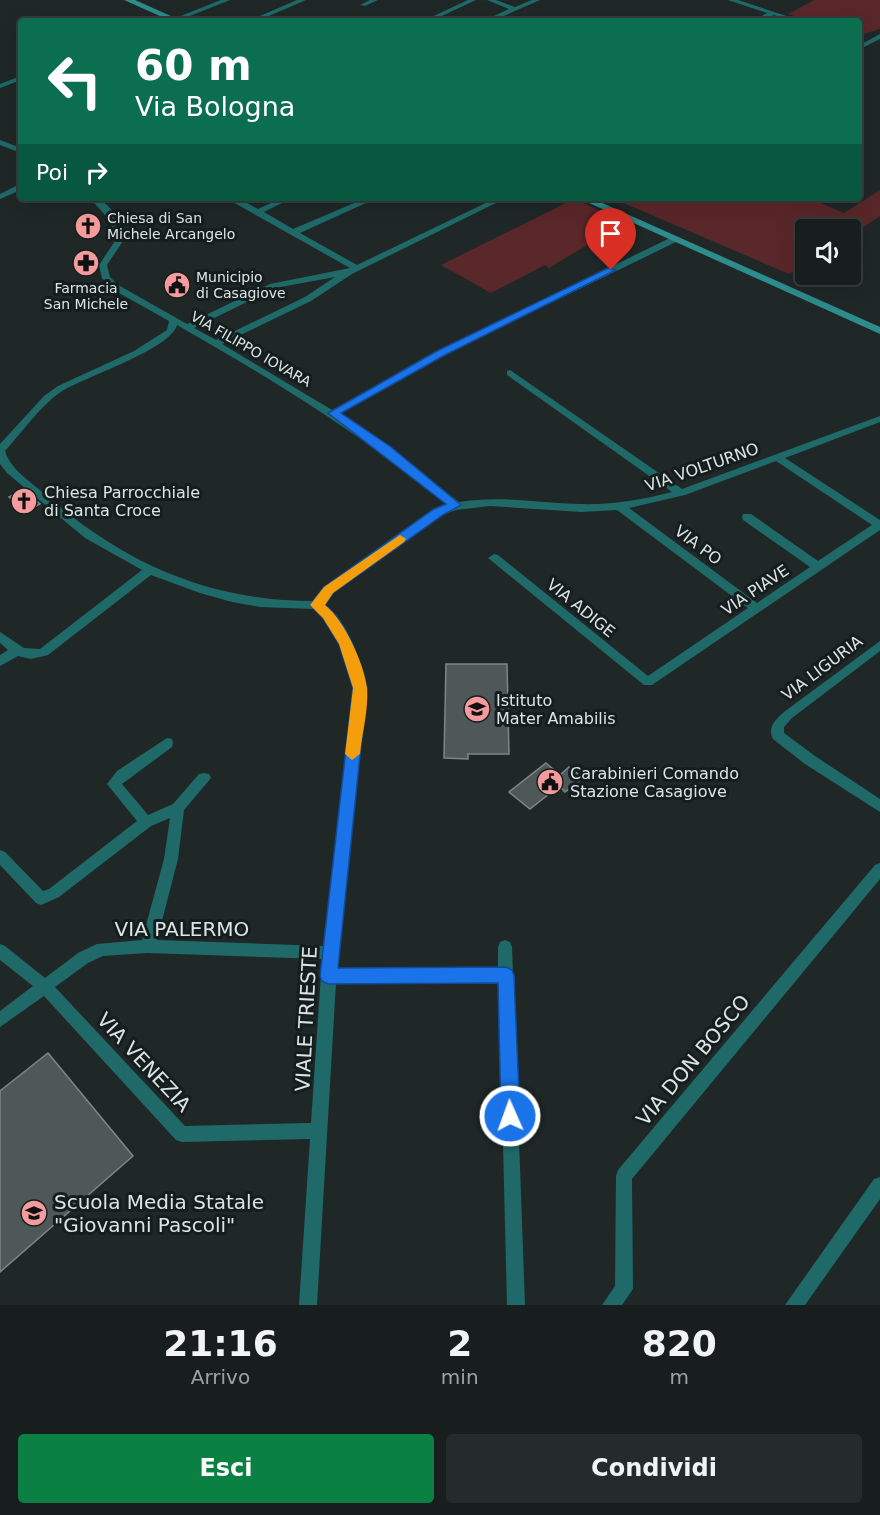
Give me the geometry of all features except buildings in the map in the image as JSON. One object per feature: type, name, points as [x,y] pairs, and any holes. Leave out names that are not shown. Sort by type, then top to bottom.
[{"type":"street","points":[[128,0],[169,18]]},
{"type":"street","points":[[179,18],[227,0]]},
{"type":"street","points":[[258,18],[303,0]]},
{"type":"street","points":[[363,5],[375,0]]},
{"type":"street","points":[[433,18],[473,0]]},
{"type":"street","points":[[490,0],[515,9]]},
{"type":"street","points":[[493,18],[537,0]]},
{"type":"street","points":[[731,0],[745,2],[789,18]]},
{"type":"street","points":[[762,18],[773,13]]},
{"type":"street","points":[[862,46],[880,36]]},
{"type":"street","points":[[862,40],[880,46]]},
{"type":"street","points":[[869,42],[880,41]]},
{"type":"street","points":[[0,86],[18,79]]},
{"type":"street","points":[[0,142],[18,150]]},
{"type":"street","points":[[0,197],[18,188]]},
{"type":"street","name":"VIA FILIPPO IOVARA","points":[[97,201],[104,206],[117,224],[119,242],[103,265],[106,278],[115,287],[188,327],[333,413],[387,450],[455,505]]},
{"type":"street","points":[[238,201],[294,232],[352,270]]},
{"type":"street","points":[[258,212],[282,201]]},
{"type":"street","points":[[294,232],[366,201]]},
{"type":"street","points":[[216,344],[308,299],[352,270],[496,201]]},
{"type":"street","points":[[590,201],[880,331]]},
{"type":"street","points":[[333,413],[441,353],[675,239]]},
{"type":"street","points":[[188,327],[273,286],[352,270]]},
{"type":"street","points":[[174,320],[171,331],[137,353],[61,388],[47,398],[0,451],[2,460],[11,471],[99,542],[150,570],[204,590],[240,599],[298,606],[317,605],[329,590],[438,512],[455,505]]},
{"type":"street","points":[[510,373],[681,493]]},
{"type":"street","name":"VIA VOLTURNO","points":[[455,505],[620,507],[681,493],[880,419]]},
{"type":"street","points":[[776,458],[880,525]]},
{"type":"street","name":"VIA PO","points":[[620,507],[757,609]]},
{"type":"street","points":[[747,517],[818,567]]},
{"type":"street","name":"VIA PIAVE","points":[[648,682],[880,525]]},
{"type":"street","name":"VIA ADIGE","points":[[494,558],[648,682]]},
{"type":"street","points":[[0,636],[16,651],[28,655],[44,652],[150,570]]},
{"type":"street","name":"VIALE TRIESTE","points":[[308,1305],[328,976],[360,688],[346,644],[328,614],[317,605]]},
{"type":"street","name":"VIA LIGURIA","points":[[880,645],[788,715],[778,725],[777,735],[810,760],[880,806]]},
{"type":"street","points":[[0,661],[16,651]]},
{"type":"street","points":[[146,822],[114,784],[122,775],[166,742]]},
{"type":"street","points":[[0,856],[41,898],[54,893],[146,822],[178,808],[204,778]]},
{"type":"street","points":[[148,946],[171,859],[178,808]]},
{"type":"street","name":"VIA DON BOSCO","points":[[611,1305],[624,1289],[624,1176],[880,869]]},
{"type":"street","name":"VIA PALERMO","points":[[0,1020],[84,958],[102,949],[148,946],[330,953]]},
{"type":"street","points":[[505,947],[516,1305]]},
{"type":"street","name":"VIA VENEZIA","points":[[0,951],[45,987],[182,1134],[320,1131]]},
{"type":"street","points":[[328,976],[506,975]]},
{"type":"street","points":[[794,1305],[880,1185]]},
{"type":"shaded area","points":[[814,0],[880,0],[880,29],[862,34],[862,18],[802,18],[788,14]]},
{"type":"shaded area","points":[[880,190],[880,216],[861,228],[861,219],[795,219],[795,270],[789,274],[619,201],[815,201],[844,213]]},
{"type":"shaded area","points":[[570,201],[578,201],[625,222],[549,268],[545,265],[491,293],[441,265]]},
{"type":"slow traffic","points":[[352,754],[360,688],[346,644],[328,614],[317,605],[329,590],[400,539]]},
{"type":"place","name":"Chiesa di San Michele Arcangelo","points":[[88,226]]},
{"type":"place","name":"Farmacia San Michele","points":[[86,263]]},
{"type":"place","name":"Municipio di Casagiove","points":[[177,285]]},
{"type":"place","name":"Chiesa Parrocchiale di Santa Croce","points":[[24,501]]},
{"type":"place","name":"Istituto Mater Amabilis","points":[[477,709]]},
{"type":"place","name":"Carabinieri Comando Stazione Casagiove","points":[[550,782]]},
{"type":"place","name":"Scuola Media Statale \"Giovanni Pascoli\"","points":[[34,1213]]},
{"type":"route","points":[[510,1116],[506,975],[328,976],[360,688],[346,644],[328,614],[317,605],[329,590],[438,512],[455,505],[387,450],[333,413],[441,353],[611,270]]}]
